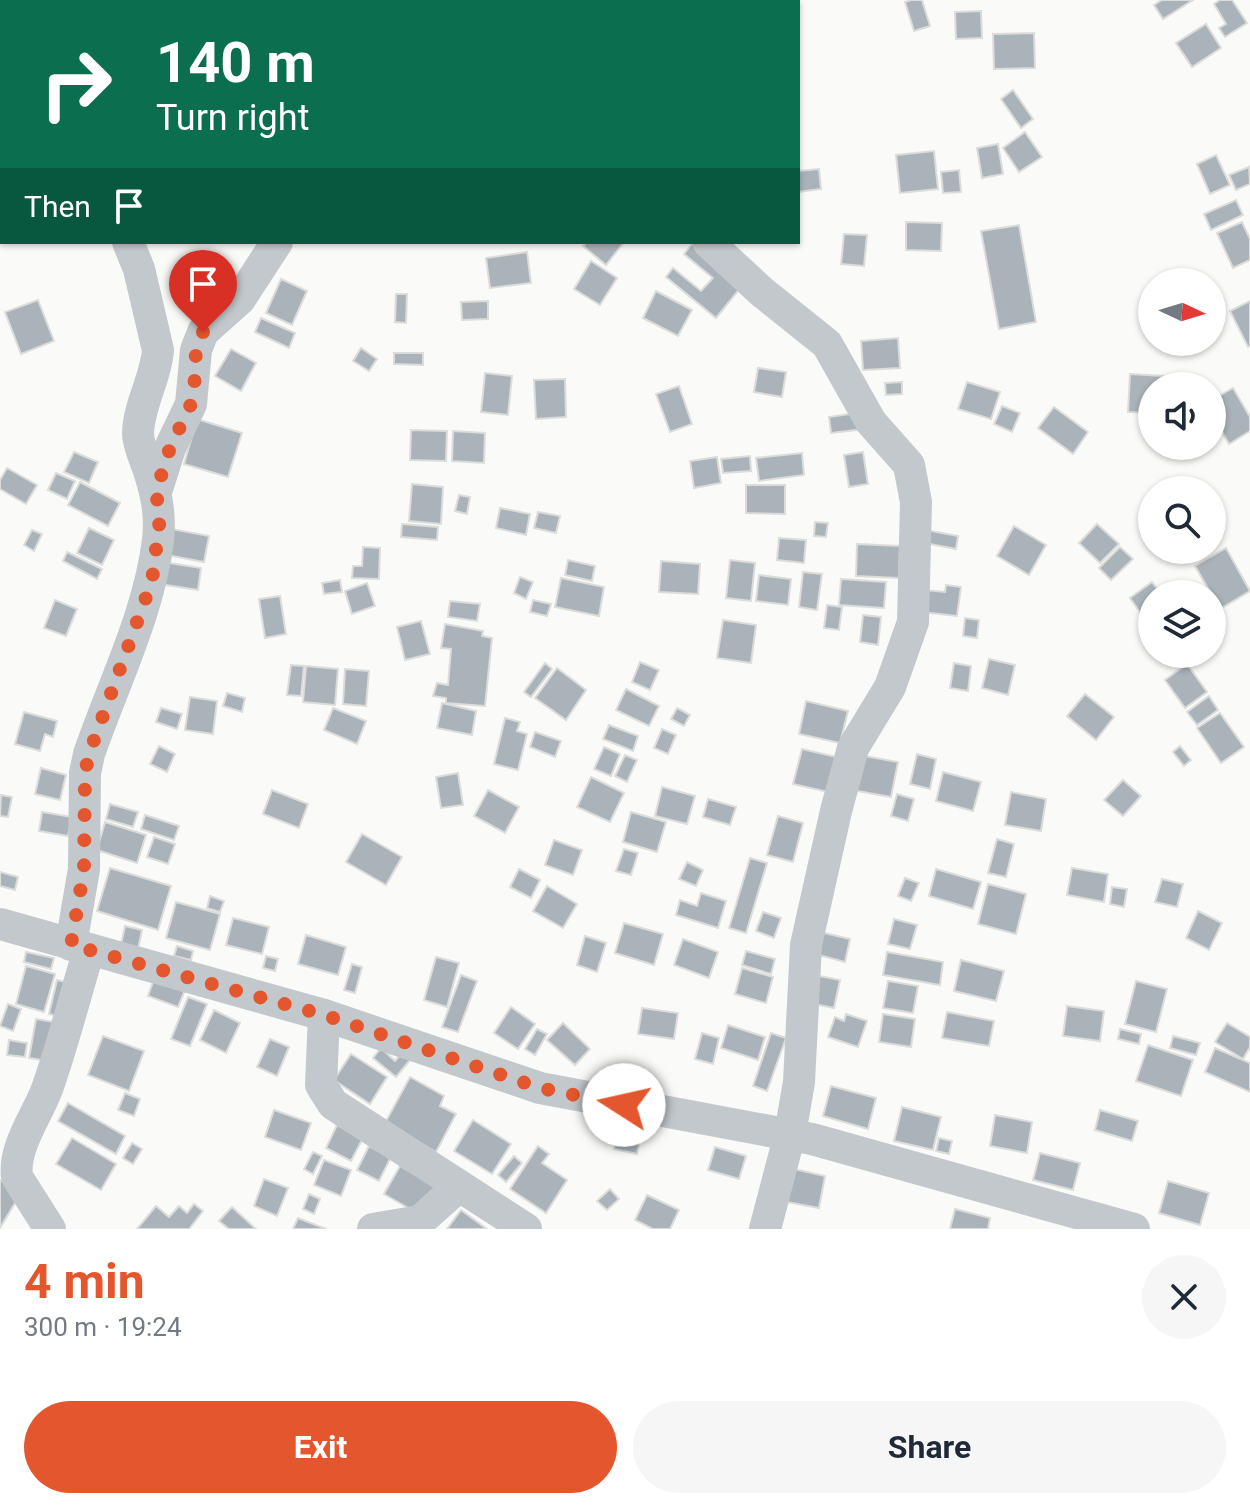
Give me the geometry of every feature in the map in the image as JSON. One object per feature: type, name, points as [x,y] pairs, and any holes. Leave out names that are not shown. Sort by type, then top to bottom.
[{"type":"street","points":[[50,1229],[17,1177],[16,1168],[22,1146],[47,1089],[80,948],[85,773],[107,700],[152,581],[159,528],[156,492],[138,437],[139,421],[158,350],[139,269],[129,244]]},
{"type":"street","points":[[156,492],[170,448],[191,404],[196,350],[203,332],[240,299],[276,244]]},
{"type":"street","points":[[710,244],[762,292],[827,344],[871,422],[909,465],[916,502],[913,622],[890,687],[853,748],[836,811],[806,945],[799,1082],[790,1134],[765,1229]]},
{"type":"street","points":[[0,924],[324,1015],[554,1091],[790,1134],[1134,1229]]},
{"type":"street","points":[[324,1015],[321,1075],[324,1094],[333,1104],[526,1229]]},
{"type":"street","points":[[373,1229],[420,1221],[459,1186]]},
{"type":"building","points":[[922,0],[930,26],[914,31],[905,2]]},
{"type":"building","points":[[1162,0],[1193,0],[1163,19],[1154,5]]},
{"type":"building","points":[[1220,0],[1232,0],[1247,23],[1225,37],[1219,28],[1226,24],[1214,4]]},
{"type":"building","points":[[981,11],[982,38],[956,39],[955,12]]},
{"type":"building","points":[[1206,24],[1221,48],[1192,67],[1176,43]]},
{"type":"building","points":[[1034,33],[1035,68],[994,69],[993,34]]},
{"type":"building","points":[[1013,90],[1033,119],[1021,128],[1001,99]]},
{"type":"building","points":[[1025,132],[1042,157],[1019,172],[1003,148]]},
{"type":"building","points":[[998,144],[1003,174],[982,178],[977,148]]},
{"type":"building","points":[[934,151],[938,189],[900,193],[896,155]]},
{"type":"building","points":[[1216,155],[1230,185],[1210,194],[1197,164]]},
{"type":"building","points":[[1249,167],[1250,184],[1236,190],[1229,175]]},
{"type":"building","points":[[819,169],[821,189],[800,192],[800,171]]},
{"type":"building","points":[[959,170],[961,192],[943,193],[941,172]]},
{"type":"building","points":[[1236,200],[1243,215],[1211,230],[1204,214]]},
{"type":"building","points":[[906,222],[942,223],[941,251],[906,250]]},
{"type":"building","points":[[1242,222],[1250,239],[1250,260],[1233,268],[1217,233]]},
{"type":"building","points":[[1019,225],[1036,322],[999,329],[981,231]]},
{"type":"building","points":[[844,234],[867,235],[864,266],[841,264]]},
{"type":"building","points":[[585,244],[622,244],[606,265],[583,246]]},
{"type":"building","points":[[692,244],[742,286],[716,318],[666,277],[673,268],[701,291],[713,278],[684,254]]},
{"type":"building","points":[[527,252],[531,283],[490,288],[486,258]]},
{"type":"building","points":[[591,261],[617,278],[600,305],[574,289]]},
{"type":"building","points":[[281,279],[307,291],[292,325],[266,313]]},
{"type":"building","points":[[656,291],[692,310],[678,336],[643,318]]},
{"type":"building","points":[[396,294],[407,294],[406,323],[395,322]]},
{"type":"building","points":[[38,300],[54,341],[21,354],[5,312]]},
{"type":"building","points":[[488,301],[488,319],[462,320],[461,302]]},
{"type":"building","points":[[1250,301],[1250,346],[1248,347],[1230,311]]},
{"type":"building","points":[[261,318],[295,333],[289,348],[255,332]]},
{"type":"building","points":[[898,338],[900,368],[863,370],[861,341]]},
{"type":"building","points":[[361,348],[377,359],[369,371],[353,361]]},
{"type":"building","points":[[231,349],[256,363],[241,391],[215,376]]},
{"type":"building","points":[[394,353],[423,353],[423,365],[394,364]]},
{"type":"building","points":[[758,368],[786,372],[782,397],[754,392]]},
{"type":"building","points":[[485,373],[512,376],[508,415],[481,412]]},
{"type":"building","points":[[1130,374],[1138,374],[1138,412],[1128,412]]},
{"type":"building","points":[[565,379],[566,417],[536,419],[534,380]]},
{"type":"building","points":[[902,382],[902,394],[886,395],[885,383]]},
{"type":"building","points":[[967,382],[1000,392],[991,419],[958,409]]},
{"type":"building","points":[[679,386],[692,424],[670,432],[656,394]]},
{"type":"building","points":[[1233,388],[1250,417],[1250,431],[1229,444],[1226,439],[1226,392]]},
{"type":"building","points":[[1002,406],[1020,413],[1012,432],[994,424]]},
{"type":"building","points":[[1054,407],[1088,432],[1073,454],[1038,428]]},
{"type":"building","points":[[863,412],[865,429],[831,433],[829,417]]},
{"type":"building","points":[[197,419],[242,433],[228,477],[184,464]]},
{"type":"building","points":[[411,430],[447,431],[446,461],[410,460]]},
{"type":"building","points":[[453,431],[485,433],[484,463],[452,461]]},
{"type":"building","points":[[74,452],[98,462],[89,483],[64,472]]},
{"type":"building","points":[[863,452],[868,484],[849,487],[844,455]]},
{"type":"building","points":[[802,453],[804,475],[759,481],[756,458]]},
{"type":"building","points":[[750,456],[751,471],[723,473],[721,459]]},
{"type":"building","points":[[717,457],[721,483],[694,488],[690,461]]},
{"type":"building","points":[[7,468],[37,485],[26,504],[0,489],[0,480]]},
{"type":"building","points":[[56,473],[75,481],[67,499],[48,490]]},
{"type":"building","points":[[80,482],[120,503],[108,526],[68,505]]},
{"type":"building","points":[[412,484],[443,487],[441,524],[409,521]]},
{"type":"building","points":[[746,485],[785,485],[785,514],[746,513]]},
{"type":"building","points":[[459,495],[470,497],[467,514],[455,511]]},
{"type":"building","points":[[500,508],[530,514],[526,535],[496,528]]},
{"type":"building","points":[[538,512],[560,516],[556,533],[534,528]]},
{"type":"building","points":[[815,522],[828,523],[826,537],[814,536]]},
{"type":"building","points":[[402,524],[438,527],[437,540],[401,537]]},
{"type":"building","points":[[1097,524],[1119,544],[1100,563],[1079,543]]},
{"type":"building","points":[[1014,526],[1046,545],[1029,575],[997,556]]},
{"type":"building","points":[[89,528],[114,540],[102,565],[77,553]]},
{"type":"building","points":[[172,529],[209,536],[204,562],[167,555]]},
{"type":"building","points":[[32,530],[42,534],[34,551],[24,545]]},
{"type":"building","points":[[926,530],[958,536],[956,549],[925,543]]},
{"type":"building","points":[[779,538],[806,540],[804,563],[777,560]]},
{"type":"building","points":[[857,544],[900,546],[899,578],[856,576]]},
{"type":"building","points":[[363,547],[380,548],[379,579],[352,578],[353,566],[362,566]]},
{"type":"building","points":[[1120,547],[1133,559],[1111,580],[1099,568]]},
{"type":"building","points":[[1226,548],[1250,591],[1226,605],[1226,580],[1203,580],[1195,566],[1226,564]]},
{"type":"building","points":[[67,552],[102,569],[97,579],[63,561]]},
{"type":"building","points":[[568,560],[595,566],[592,581],[565,575]]},
{"type":"building","points":[[730,560],[755,563],[751,601],[726,598]]},
{"type":"building","points":[[661,561],[700,564],[698,594],[659,592]]},
{"type":"building","points":[[163,562],[201,568],[198,590],[160,584]]},
{"type":"building","points":[[803,572],[822,574],[817,610],[799,607]]},
{"type":"building","points":[[759,575],[791,579],[788,605],[756,601]]},
{"type":"building","points":[[520,577],[533,582],[526,599],[514,593]]},
{"type":"building","points":[[561,578],[604,587],[599,616],[555,607]]},
{"type":"building","points":[[841,579],[886,582],[884,608],[839,605]]},
{"type":"building","points":[[340,580],[342,592],[324,594],[322,583]]},
{"type":"building","points":[[367,583],[375,606],[352,614],[345,591]]},
{"type":"building","points":[[946,585],[961,587],[957,616],[922,612],[925,590],[945,592]]},
{"type":"building","points":[[1138,592],[1138,609],[1130,598]]},
{"type":"building","points":[[280,596],[286,634],[265,638],[259,599]]},
{"type":"building","points":[[55,600],[77,609],[66,636],[44,628]]},
{"type":"building","points":[[533,600],[551,604],[547,616],[530,612]]},
{"type":"building","points":[[450,601],[480,604],[477,621],[448,617]]},
{"type":"building","points":[[827,605],[842,607],[839,630],[824,628]]},
{"type":"building","points":[[863,615],[881,617],[878,645],[860,642]]},
{"type":"building","points":[[965,618],[979,620],[977,638],[963,636]]},
{"type":"building","points":[[723,620],[756,625],[751,663],[717,658]]},
{"type":"building","points":[[421,621],[430,654],[405,660],[397,627]]},
{"type":"building","points":[[445,624],[483,631],[482,636],[492,638],[485,706],[446,703],[446,698],[433,696],[437,683],[448,685],[451,649],[441,648]]},
{"type":"building","points":[[989,659],[1015,665],[1008,695],[982,688]]},
{"type":"building","points":[[640,662],[659,670],[650,690],[632,682]]},
{"type":"building","points":[[545,663],[552,669],[531,697],[524,692]]},
{"type":"building","points":[[954,663],[971,666],[968,691],[950,688]]},
{"type":"building","points":[[291,665],[304,666],[301,696],[287,695]]},
{"type":"building","points":[[306,666],[338,669],[335,705],[303,702]]},
{"type":"building","points":[[557,668],[586,690],[566,720],[535,698]]},
{"type":"building","points":[[1182,668],[1190,668],[1207,692],[1185,708],[1165,680]]},
{"type":"building","points":[[345,669],[369,671],[366,706],[343,704]]},
{"type":"building","points":[[626,689],[659,706],[649,726],[616,710]]},
{"type":"building","points":[[227,693],[245,698],[242,712],[223,706]]},
{"type":"building","points":[[1085,694],[1114,717],[1096,740],[1067,716]]},
{"type":"building","points":[[1209,696],[1218,710],[1197,725],[1187,712]]},
{"type":"building","points":[[190,697],[217,701],[213,734],[185,730]]},
{"type":"building","points":[[806,701],[848,711],[840,743],[799,734]]},
{"type":"building","points":[[442,703],[476,711],[472,735],[437,728]]},
{"type":"building","points":[[161,708],[182,714],[177,729],[156,722]]},
{"type":"building","points":[[333,708],[366,721],[357,744],[324,730]]},
{"type":"building","points":[[677,708],[690,715],[684,726],[671,719]]},
{"type":"building","points":[[24,712],[57,721],[53,737],[45,734],[40,751],[15,744]]},
{"type":"building","points":[[1220,713],[1244,747],[1221,763],[1197,728]]},
{"type":"building","points":[[505,718],[520,722],[517,731],[527,734],[518,770],[494,764]]},
{"type":"building","points":[[609,725],[638,736],[633,751],[603,739]]},
{"type":"building","points":[[662,729],[676,735],[668,754],[654,748]]},
{"type":"building","points":[[535,732],[561,741],[555,757],[530,747]]},
{"type":"building","points":[[159,746],[175,754],[167,772],[150,764]]},
{"type":"building","points":[[1180,746],[1191,760],[1184,766],[1173,752]]},
{"type":"building","points":[[604,747],[620,754],[611,776],[594,769]]},
{"type":"building","points":[[802,749],[845,759],[837,794],[793,784]]},
{"type":"building","points":[[917,754],[936,759],[930,789],[910,784]]},
{"type":"building","points":[[625,755],[637,760],[627,782],[615,776]]},
{"type":"building","points":[[859,755],[898,762],[891,797],[852,790]]},
{"type":"building","points":[[41,768],[66,775],[60,800],[35,794]]},
{"type":"building","points":[[943,772],[981,782],[973,811],[936,801]]},
{"type":"building","points":[[458,773],[463,805],[441,808],[436,777]]},
{"type":"building","points":[[591,777],[624,793],[610,822],[577,807]]},
{"type":"building","points":[[1123,780],[1141,796],[1123,816],[1104,800]]},
{"type":"building","points":[[662,787],[695,796],[687,824],[655,816]]},
{"type":"building","points":[[272,790],[308,804],[299,828],[263,814]]},
{"type":"building","points":[[488,790],[519,807],[505,833],[474,816]]},
{"type":"building","points":[[1011,792],[1046,799],[1041,831],[1005,825]]},
{"type":"building","points":[[897,794],[914,799],[908,821],[891,816]]},
{"type":"building","points":[[1,795],[12,797],[8,817],[0,816]]},
{"type":"building","points":[[708,799],[736,807],[730,825],[703,817]]},
{"type":"building","points":[[110,804],[138,812],[133,827],[106,819]]},
{"type":"building","points":[[42,812],[72,817],[68,836],[39,831]]},
{"type":"building","points":[[631,812],[666,822],[657,852],[623,842]]},
{"type":"building","points":[[145,815],[179,826],[174,840],[141,829]]},
{"type":"building","points":[[778,816],[803,823],[793,862],[767,855]]},
{"type":"building","points":[[105,822],[146,835],[137,863],[97,850]]},
{"type":"building","points":[[362,834],[402,857],[386,885],[346,862]]},
{"type":"building","points":[[154,837],[175,844],[168,864],[147,857]]},
{"type":"building","points":[[997,839],[1014,844],[1006,877],[988,873]]},
{"type":"building","points":[[554,840],[582,850],[573,875],[545,865]]},
{"type":"building","points":[[624,849],[638,853],[631,875],[616,871]]},
{"type":"building","points":[[750,858],[767,863],[746,933],[729,928]]},
{"type":"building","points":[[687,862],[703,870],[696,886],[679,879]]},
{"type":"building","points":[[110,868],[171,886],[158,930],[97,911]]},
{"type":"building","points":[[1072,868],[1108,874],[1104,902],[1067,895]]},
{"type":"building","points":[[519,869],[540,880],[531,898],[510,887]]},
{"type":"building","points":[[936,869],[981,882],[973,909],[929,896]]},
{"type":"building","points":[[0,872],[18,877],[15,890],[0,886]]},
{"type":"building","points":[[905,878],[919,883],[911,901],[898,896]]},
{"type":"building","points":[[1162,879],[1183,884],[1177,907],[1155,902]]},
{"type":"building","points":[[988,884],[1026,894],[1016,934],[978,924]]},
{"type":"building","points":[[547,886],[577,904],[563,928],[533,911]]},
{"type":"building","points":[[1112,887],[1127,889],[1124,907],[1110,904]]},
{"type":"building","points":[[701,893],[726,901],[718,928],[676,915],[680,900],[697,906]]},
{"type":"building","points":[[210,896],[224,901],[220,912],[207,908]]},
{"type":"building","points":[[176,902],[220,914],[210,950],[166,938]]},
{"type":"building","points":[[1198,911],[1222,923],[1209,950],[1186,938]]},
{"type":"building","points":[[763,912],[781,918],[774,938],[756,931]]},
{"type":"building","points":[[233,918],[269,927],[262,954],[226,945]]},
{"type":"building","points":[[894,919],[917,925],[910,949],[888,944]]},
{"type":"building","points":[[624,923],[663,934],[654,965],[615,953]]},
{"type":"building","points":[[125,926],[142,930],[138,949],[121,945]]},
{"type":"building","points":[[820,932],[850,939],[845,962],[815,954]]},
{"type":"building","points":[[306,935],[346,947],[338,975],[298,964]]},
{"type":"building","points":[[585,936],[606,943],[597,972],[577,965]]},
{"type":"building","points":[[683,939],[718,952],[709,978],[674,965]]},
{"type":"building","points":[[177,946],[193,951],[191,960],[174,956]]},
{"type":"building","points":[[746,951],[775,959],[771,974],[742,965]]},
{"type":"building","points":[[26,952],[54,958],[51,969],[24,962]]},
{"type":"building","points":[[887,952],[943,962],[940,985],[883,975]]},
{"type":"building","points":[[266,956],[278,959],[275,971],[263,968]]},
{"type":"building","points":[[436,957],[459,963],[447,1007],[424,1000]]},
{"type":"building","points":[[961,960],[1004,971],[996,1001],[954,991]]},
{"type":"building","points":[[352,964],[362,967],[355,993],[344,990]]},
{"type":"building","points":[[26,966],[55,974],[44,1012],[16,1004]]},
{"type":"building","points":[[742,968],[773,977],[766,1003],[735,994]]},
{"type":"building","points":[[461,975],[477,981],[458,1032],[442,1027]]},
{"type":"building","points":[[819,976],[840,980],[834,1008],[814,1004]]},
{"type":"building","points":[[154,979],[185,990],[178,1007],[148,996]]},
{"type":"building","points":[[57,980],[71,983],[63,1017],[49,1014]]},
{"type":"building","points":[[888,981],[918,986],[913,1013],[883,1008]]},
{"type":"building","points":[[1136,981],[1167,989],[1156,1032],[1125,1024]]},
{"type":"building","points":[[188,997],[207,1004],[190,1046],[171,1039]]},
{"type":"building","points":[[8,1004],[21,1009],[13,1031],[0,1026]]},
{"type":"building","points":[[1067,1006],[1104,1011],[1100,1041],[1063,1036]]},
{"type":"building","points":[[511,1007],[535,1024],[518,1049],[494,1033]]},
{"type":"building","points":[[642,1008],[678,1013],[674,1039],[638,1034]]},
{"type":"building","points":[[214,1010],[240,1023],[226,1053],[200,1040]]},
{"type":"building","points":[[947,1012],[994,1021],[989,1046],[942,1038]]},
{"type":"building","points":[[846,1014],[867,1021],[858,1047],[828,1037],[835,1017],[844,1021]]},
{"type":"building","points":[[883,1014],[915,1019],[911,1047],[879,1042]]},
{"type":"building","points":[[36,1019],[54,1022],[48,1061],[29,1058]]},
{"type":"building","points":[[563,1023],[590,1049],[575,1065],[547,1040]]},
{"type":"building","points":[[1227,1023],[1250,1037],[1250,1047],[1243,1059],[1215,1042]]},
{"type":"building","points":[[728,1025],[765,1037],[758,1060],[721,1048]]},
{"type":"building","points":[[537,1029],[547,1034],[535,1055],[525,1049]]},
{"type":"building","points":[[1120,1029],[1141,1034],[1139,1044],[1118,1039]]},
{"type":"building","points":[[702,1033],[719,1038],[713,1064],[695,1059]]},
{"type":"building","points":[[771,1033],[786,1038],[767,1091],[753,1086]]},
{"type":"building","points":[[103,1036],[144,1051],[129,1091],[88,1075]]},
{"type":"building","points":[[1173,1036],[1200,1043],[1196,1055],[1170,1048]]},
{"type":"building","points":[[270,1039],[289,1047],[277,1076],[257,1067]]},
{"type":"building","points":[[9,1040],[27,1043],[25,1057],[7,1055]]},
{"type":"building","points":[[1148,1045],[1193,1060],[1181,1096],[1136,1081]]},
{"type":"building","points":[[381,1048],[395,1061],[402,1053],[410,1060],[396,1077],[373,1058]]},
{"type":"building","points":[[1215,1048],[1250,1063],[1250,1092],[1205,1072]]},
{"type":"building","points":[[351,1054],[387,1077],[370,1104],[334,1080]]},
{"type":"building","points":[[410,1077],[444,1096],[440,1106],[456,1114],[436,1152],[385,1123]]},
{"type":"building","points":[[831,1086],[876,1098],[868,1129],[823,1116]]},
{"type":"building","points":[[125,1093],[140,1099],[134,1116],[118,1110]]},
{"type":"building","points":[[68,1103],[125,1136],[116,1154],[58,1121]]},
{"type":"building","points":[[902,1107],[941,1117],[933,1150],[894,1141]]},
{"type":"building","points":[[274,1110],[311,1123],[301,1150],[265,1137]]},
{"type":"building","points":[[1100,1110],[1138,1121],[1132,1141],[1095,1130]]},
{"type":"building","points":[[995,1115],[1032,1122],[1027,1153],[990,1146]]},
{"type":"building","points":[[473,1120],[511,1144],[492,1174],[454,1151]]},
{"type":"building","points":[[620,1120],[643,1126],[637,1154],[614,1149]]},
{"type":"building","points":[[337,1125],[363,1138],[351,1161],[326,1148]]},
{"type":"building","points":[[72,1138],[116,1164],[101,1190],[56,1164]]},
{"type":"building","points":[[939,1138],[952,1141],[949,1154],[936,1151]]},
{"type":"building","points":[[132,1143],[142,1149],[133,1164],[123,1158]]},
{"type":"building","points":[[369,1146],[391,1157],[379,1181],[357,1170]]},
{"type":"building","points":[[538,1146],[549,1154],[542,1163],[567,1180],[546,1213],[510,1189]]},
{"type":"building","points":[[715,1147],[746,1156],[739,1179],[708,1170]]},
{"type":"building","points":[[313,1152],[322,1156],[313,1174],[304,1169]]},
{"type":"building","points":[[1040,1153],[1080,1163],[1073,1190],[1033,1180]]},
{"type":"building","points":[[514,1156],[522,1163],[506,1182],[498,1175]]},
{"type":"building","points":[[324,1160],[351,1170],[341,1196],[314,1185]]},
{"type":"building","points":[[400,1166],[438,1188],[422,1216],[384,1194]]},
{"type":"building","points":[[794,1169],[825,1176],[819,1208],[787,1202]]},
{"type":"building","points":[[264,1179],[288,1188],[277,1216],[254,1206]]},
{"type":"building","points":[[0,1180],[21,1193],[0,1228]]},
{"type":"building","points":[[1168,1181],[1209,1193],[1200,1225],[1159,1213]]},
{"type":"building","points":[[610,1189],[619,1199],[607,1210],[597,1201]]},
{"type":"building","points":[[309,1194],[320,1199],[314,1214],[303,1209]]},
{"type":"building","points":[[647,1195],[679,1210],[670,1229],[653,1229],[635,1220]]},
{"type":"building","points":[[194,1204],[203,1211],[189,1229],[137,1229],[156,1206],[169,1217],[179,1206],[187,1213]]},
{"type":"building","points":[[232,1207],[256,1229],[229,1229],[219,1221]]},
{"type":"building","points":[[955,1209],[990,1218],[988,1229],[950,1229]]},
{"type":"building","points":[[461,1210],[487,1229],[447,1229]]},
{"type":"building","points":[[298,1218],[326,1229],[293,1229]]},
{"type":"route","points":[[203,332],[196,350],[191,404],[170,448],[156,492],[160,518],[152,581],[89,754],[85,773],[84,869],[71,945],[324,1015],[540,1088],[624,1105]]}]
